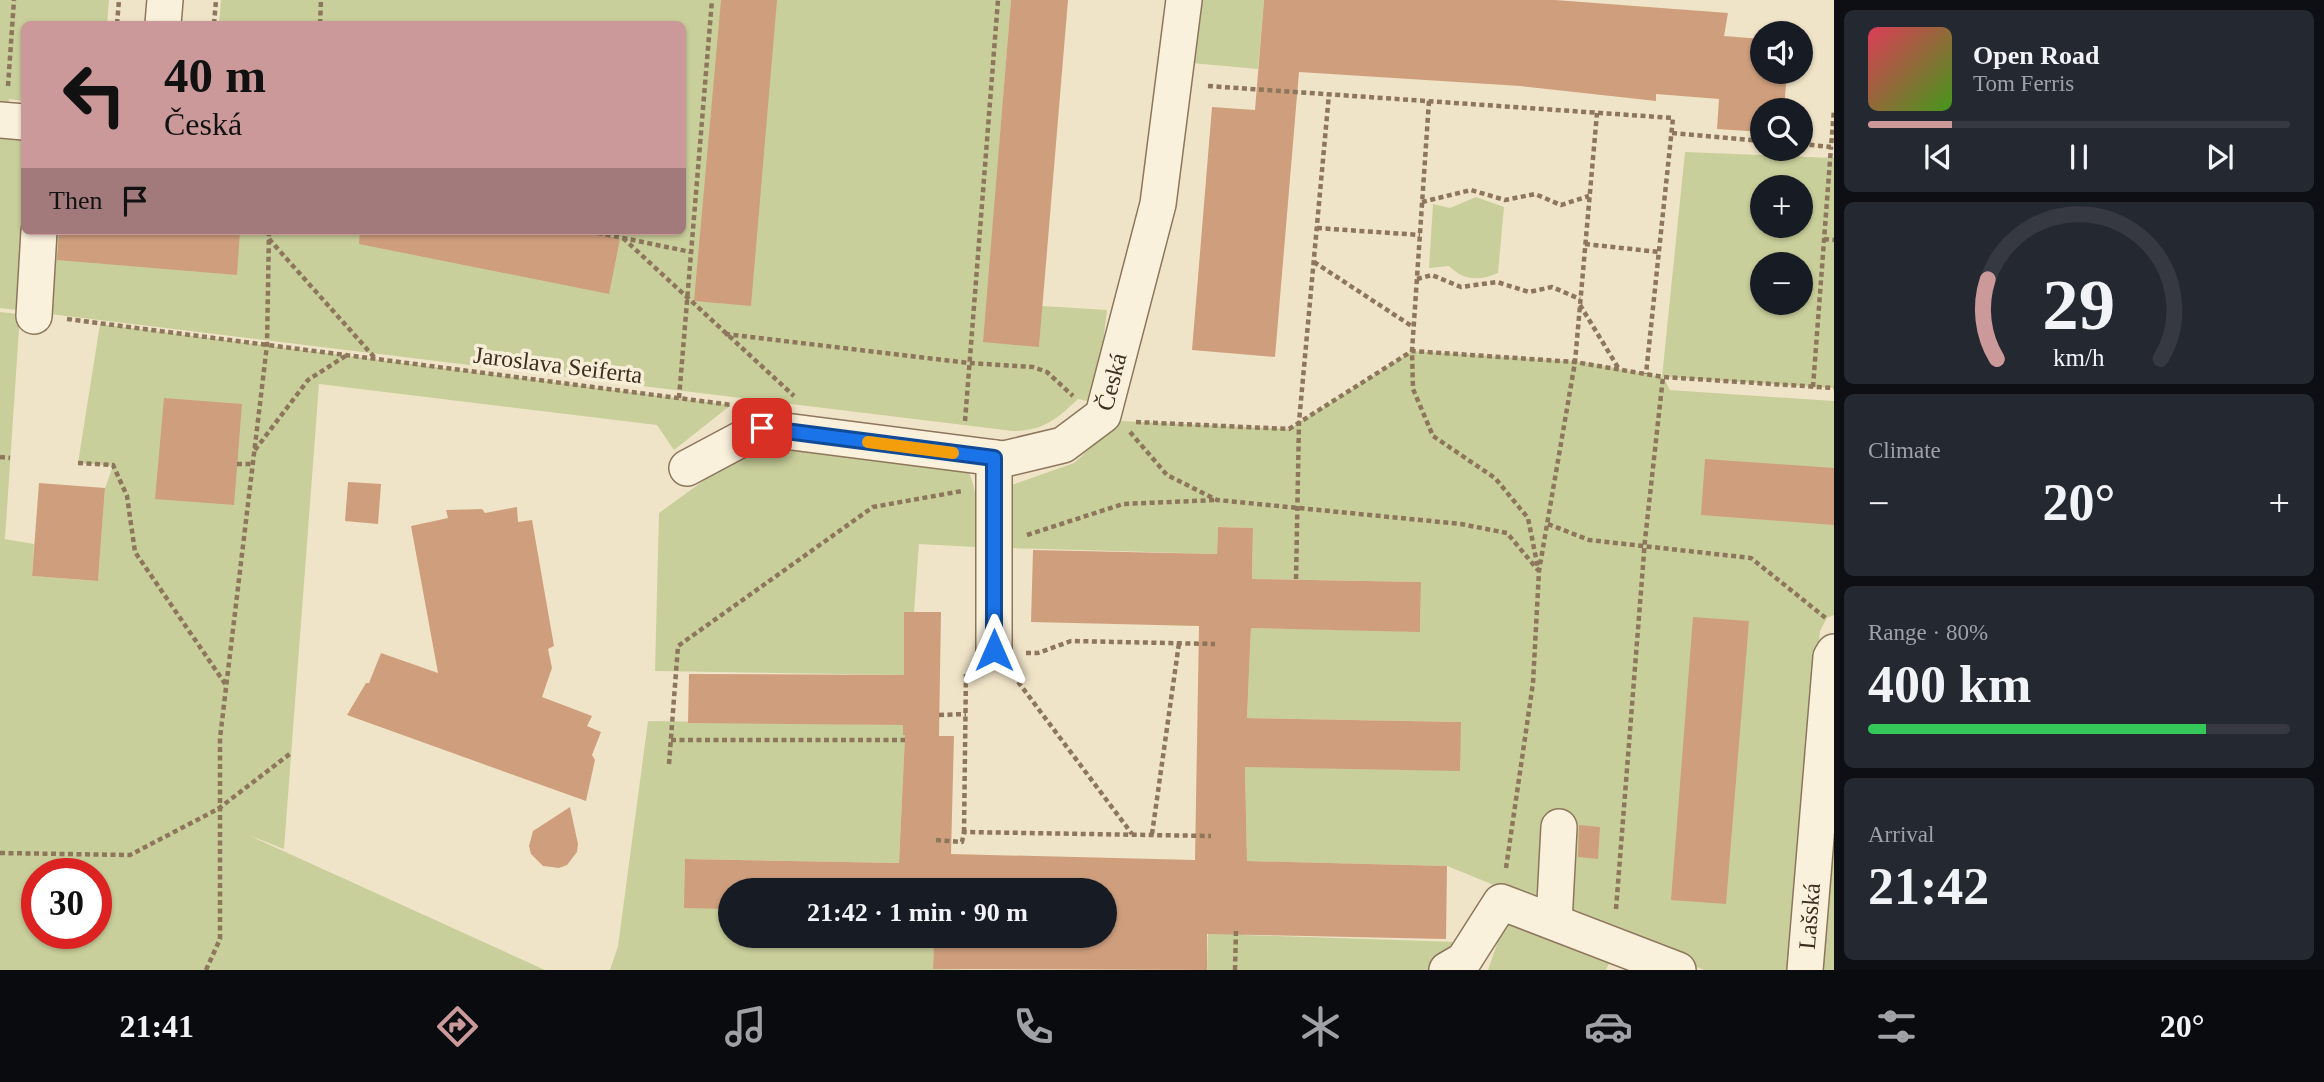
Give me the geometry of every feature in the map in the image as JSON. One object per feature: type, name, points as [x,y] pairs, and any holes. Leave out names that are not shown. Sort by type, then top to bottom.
[{"type":"street","points":[[163,21],[165,0]]},
{"type":"street","name":"Česká","points":[[687,468],[762,428],[994,472],[1004,459],[1063,445],[1101,414],[1158,204],[1184,0]]},
{"type":"street","points":[[34,316],[39,235]]},
{"type":"street","points":[[994,472],[994,650]]},
{"type":"street","name":"Lašská","points":[[1805,970],[1830,657],[1834,652]]},
{"type":"street","points":[[1554,922],[1559,827]]},
{"type":"street","points":[[1447,970],[1464,960],[1501,902],[1678,970]]},
{"type":"path","points":[[10,121],[15,0]]},
{"type":"path","points":[[117,21],[119,0]]},
{"type":"path","points":[[214,21],[216,0]]},
{"type":"path","points":[[320,21],[321,0]]},
{"type":"path","points":[[679,398],[712,0]]},
{"type":"path","points":[[964,433],[998,0]]},
{"type":"path","points":[[1173,83],[1673,118],[1646,374]]},
{"type":"path","points":[[1296,579],[1299,422],[1329,94]]},
{"type":"path","points":[[1429,101],[1412,351],[1413,389],[1433,436],[1495,478],[1528,518],[1538,571]]},
{"type":"path","points":[[1814,387],[1834,110]]},
{"type":"path","points":[[1501,902],[1533,683],[1538,571],[1549,524],[1575,362],[1597,113]]},
{"type":"path","points":[[1672,133],[1750,140]]},
{"type":"path","points":[[1813,145],[1831,147]]},
{"type":"path","points":[[1422,202],[1471,190],[1505,201],[1535,194],[1561,205],[1589,196]]},
{"type":"path","points":[[1317,228],[1420,234]]},
{"type":"path","points":[[608,235],[691,252]]},
{"type":"path","points":[[206,970],[220,940],[220,738],[267,345],[269,238]]},
{"type":"path","points":[[269,238],[375,359]]},
{"type":"path","points":[[622,238],[796,398]]},
{"type":"path","points":[[1824,239],[1834,240]]},
{"type":"path","points":[[1585,244],[1660,252]]},
{"type":"path","points":[[1314,262],[1414,327]]},
{"type":"path","points":[[1417,279],[1432,275],[1461,288],[1497,282],[1529,292],[1552,287],[1580,302],[1620,370]]},
{"type":"path","name":"Jaroslava Seiferta","points":[[34,316],[743,406]]},
{"type":"path","points":[[725,334],[969,363],[1033,367],[1047,372],[1101,414],[1167,475],[1217,500]]},
{"type":"path","points":[[1101,414],[1289,429],[1412,351],[1575,362],[1662,377],[1834,388]]},
{"type":"path","points":[[254,451],[307,380],[347,355]]},
{"type":"path","points":[[1614,945],[1644,545],[1662,377]]},
{"type":"path","points":[[0,457],[10,458]]},
{"type":"path","points":[[78,463],[113,466],[127,496],[135,552],[226,686]]},
{"type":"path","points":[[237,464],[253,464]]},
{"type":"path","points":[[669,764],[678,646],[873,507],[994,472]]},
{"type":"path","points":[[994,545],[1123,504],[1217,500],[1461,524],[1507,533],[1538,571]]},
{"type":"path","points":[[1549,524],[1589,540],[1751,558],[1834,625]]},
{"type":"path","points":[[936,840],[962,842],[964,832],[967,645],[1038,653],[1071,641],[1215,644]]},
{"type":"path","points":[[1152,834],[1179,643]]},
{"type":"path","points":[[994,650],[1132,834]]},
{"type":"path","points":[[939,715],[965,714]]},
{"type":"path","points":[[671,740],[905,740]]},
{"type":"path","points":[[0,853],[130,855],[218,809],[291,752]]},
{"type":"path","points":[[964,832],[1211,835]]},
{"type":"path","points":[[1235,970],[1236,931]]},
{"type":"green space","points":[[0,0],[109,0],[107,21],[21,21],[21,101],[9,99],[8,108],[0,107]]},
{"type":"green space","points":[[221,0],[1011,0],[984,340],[1039,345],[1042,306],[1107,310],[1101,360],[1087,401],[1078,399],[1042,426],[1013,431],[0,308],[0,126],[21,127],[21,235],[686,235],[686,21],[219,21]]},
{"type":"green space","points":[[1190,0],[1264,0],[1258,69],[1180,62]]},
{"type":"green space","points":[[1685,152],[1750,155],[1750,161],[1813,161],[1813,157],[1834,158],[1834,388],[1663,377],[1670,390],[1834,401],[1834,615],[1827,618],[1820,631],[1792,970],[1704,970],[1447,866],[1247,861],[1245,767],[1461,722],[1247,718],[1251,628],[1420,631],[1421,582],[1252,579],[1253,528],[1218,527],[1217,554],[1007,548],[1012,485],[1074,463],[1120,421],[1289,429],[1412,351],[1583,362],[1662,377]]},
{"type":"green space","points":[[1476,197],[1504,207],[1498,273],[1472,278],[1460,275],[1449,266],[1429,268],[1433,204],[1450,208]]},
{"type":"green space","points":[[0,312],[20,314],[5,539],[34,544],[32,576],[98,581],[105,488],[113,466],[78,463],[100,324],[731,405],[674,450],[657,425],[319,384],[284,849],[246,834],[545,970],[0,970]]},
{"type":"green space","points":[[758,441],[968,471],[976,499],[975,547],[919,544],[914,612],[904,612],[904,675],[655,671],[659,513]]},
{"type":"green space","points":[[648,721],[903,725],[905,735],[899,863],[685,859],[718,896],[718,948],[934,948],[933,969],[977,970],[610,970],[618,946]]},
{"type":"green space","points":[[1834,731],[1834,970],[1817,970]]},
{"type":"green space","points":[[1508,912],[1614,953],[1606,970],[1488,970]]},
{"type":"green space","points":[[1208,930],[1244,932],[1245,935],[1488,943],[1479,970],[1207,970]]},
{"type":"building","points":[[721,0],[777,0],[751,306],[694,301]]},
{"type":"building","points":[[1011,0],[1068,0],[1039,347],[983,342]]},
{"type":"building","points":[[1264,0],[1555,0],[1728,13],[1724,36],[1750,38],[1750,84],[1786,84],[1785,98],[1750,98],[1750,131],[1717,129],[1719,99],[1656,94],[1656,101],[1520,86],[1299,72],[1275,357],[1192,350],[1212,107],[1255,110]]},
{"type":"building","points":[[59,235],[240,235],[237,275],[57,260]]},
{"type":"building","points":[[360,235],[603,235],[620,239],[609,294],[359,244]]},
{"type":"building","points":[[164,398],[242,404],[234,505],[155,499]]},
{"type":"building","points":[[1705,459],[1834,468],[1834,525],[1701,515]]},
{"type":"building","points":[[348,482],[381,484],[378,524],[345,521]]},
{"type":"building","points":[[39,483],[105,488],[98,581],[32,576]]},
{"type":"building","points":[[517,507],[518,522],[532,520],[554,646],[548,649],[552,668],[542,697],[592,716],[587,726],[601,732],[592,755],[595,760],[586,801],[347,715],[366,683],[369,683],[381,653],[438,673],[411,526],[448,518],[446,510],[482,509],[485,513]]},
{"type":"building","points":[[1218,527],[1253,528],[1252,579],[1421,582],[1420,632],[1251,628],[1247,718],[1461,722],[1460,771],[1245,767],[1247,861],[1447,866],[1446,939],[1207,934],[1207,970],[933,969],[934,948],[1117,948],[1117,878],[718,878],[718,909],[684,908],[685,859],[899,863],[905,735],[903,725],[688,723],[689,674],[904,675],[904,612],[941,612],[939,736],[954,736],[951,854],[1195,860],[1199,626],[1031,622],[1033,550],[1217,554]]},
{"type":"building","points":[[1693,617],[1749,621],[1726,904],[1671,900]]},
{"type":"building","points":[[570,807],[578,844],[577,852],[567,865],[559,868],[543,866],[531,854],[529,846],[533,831]]},
{"type":"building","points":[[1579,825],[1600,827],[1598,859],[1578,857]]},
{"type":"slow traffic","points":[[868,442],[953,453]]},
{"type":"route","points":[[762,428],[994,458],[994,650]]}]
